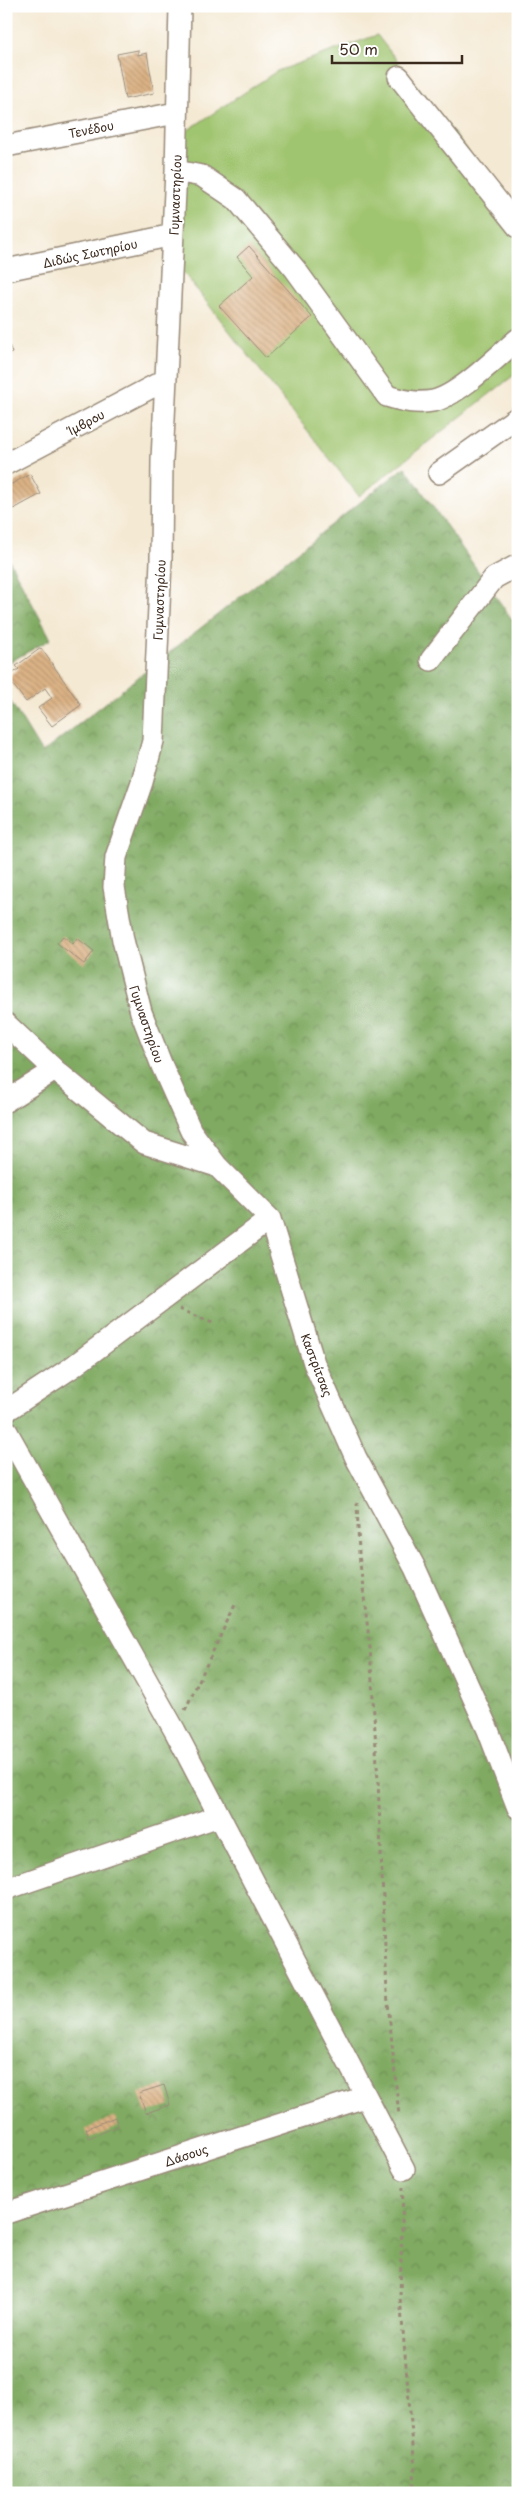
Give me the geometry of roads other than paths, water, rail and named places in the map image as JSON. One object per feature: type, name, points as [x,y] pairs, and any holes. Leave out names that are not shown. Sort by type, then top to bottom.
[{"type":"street","name":"Γυμναστηρίου","points":[[180,6],[176,171],[165,380],[161,561],[153,741],[142,782],[116,857],[114,887],[123,940],[140,1012],[191,1131],[217,1166]]},
{"type":"street","points":[[399,77],[518,227]]},
{"type":"street","name":"Τενέδου","points":[[6,146],[176,113]]},
{"type":"street","points":[[176,171],[202,176],[236,199],[295,269],[387,396],[407,402],[434,401],[471,380],[518,339]]},
{"type":"street","name":"Διδώς Σωτηρίου","points":[[6,270],[173,235]]},
{"type":"street","name":"Ίμβρου","points":[[6,464],[165,380]]},
{"type":"street","points":[[439,474],[518,417]]},
{"type":"street","points":[[431,660],[494,578],[518,565]]},
{"type":"street","name":"Καστρίτσας","points":[[6,1024],[55,1070],[144,1143],[217,1166],[270,1219],[314,1363],[356,1458],[427,1595],[488,1730],[518,1808]]},
{"type":"street","points":[[6,1101],[55,1070]]},
{"type":"street","points":[[6,1411],[71,1368],[270,1219]]},
{"type":"street","points":[[6,1430],[174,1731],[404,2169]]},
{"type":"street","points":[[6,1889],[219,1816]]},
{"type":"street","name":"Δάσους","points":[[6,2213],[365,2097]]}]
